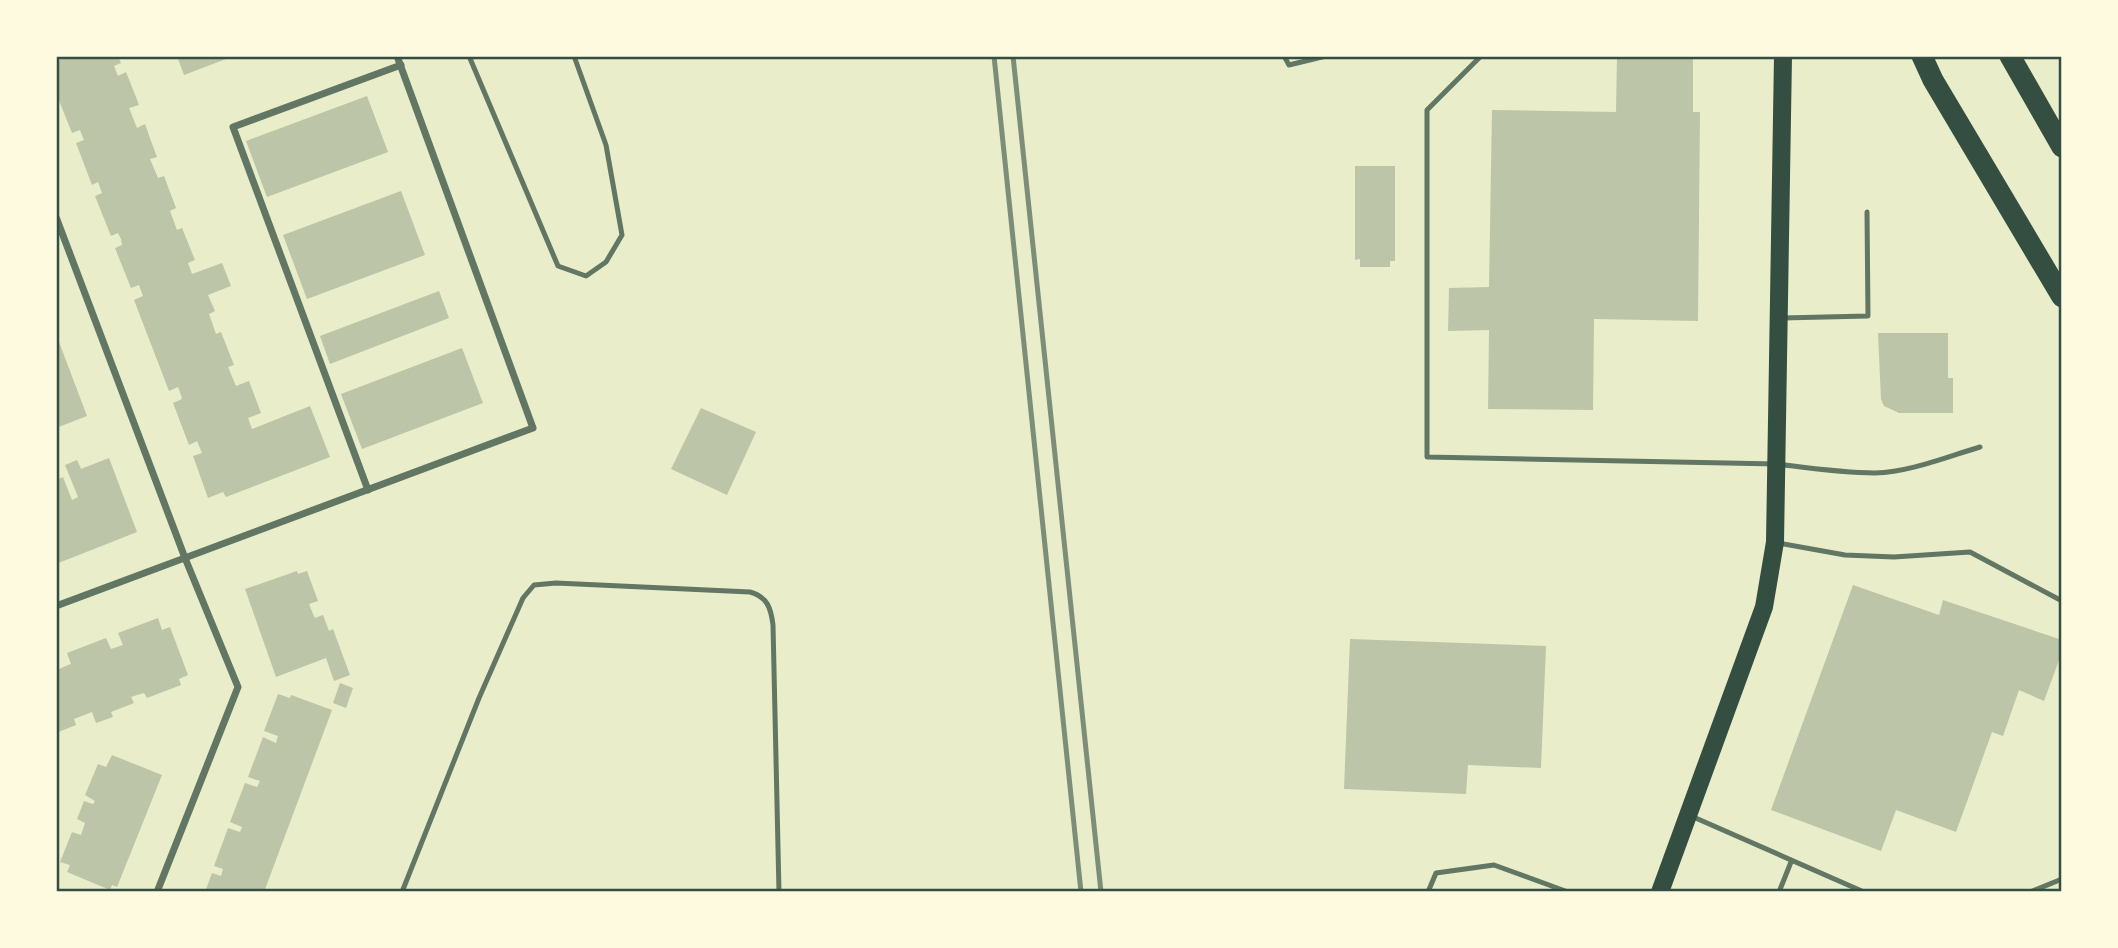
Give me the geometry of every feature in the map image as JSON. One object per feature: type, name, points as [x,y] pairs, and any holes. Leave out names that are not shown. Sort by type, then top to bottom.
[{"type":"highway","points":[[1916,56],[1933,80],[2062,297]]},
{"type":"highway","points":[[1922,56],[1933,80]]},
{"type":"highway","points":[[2010,56],[2062,147]]},
{"type":"main road","points":[[1660,892],[1764,607],[1775,542],[1783,56]]},
{"type":"street","points":[[56,606],[533,428],[397,56]]},
{"type":"street","points":[[368,490],[233,127],[401,65]]},
{"type":"street","points":[[56,217],[185,558],[238,687],[157,892]]},
{"type":"lane","points":[[469,56],[558,266],[586,276],[606,262],[622,235],[606,145],[574,56]]},
{"type":"lane","points":[[1284,56],[1289,65],[1326,56]]},
{"type":"lane","points":[[1481,56],[1427,110],[1427,457],[1777,464],[1876,473],[1915,467],[1980,447]]},
{"type":"lane","points":[[1779,318],[1868,316],[1867,212]]},
{"type":"lane","points":[[1775,542],[1845,555],[1882,557],[1970,551],[2062,601]]},
{"type":"lane","points":[[402,892],[479,698],[523,598],[534,585],[556,583],[750,593],[759,594],[769,605],[773,625],[779,892]]},
{"type":"lane","points":[[1688,814],[1791,862],[1864,892]]},
{"type":"lane","points":[[1779,892],[1791,862]]},
{"type":"lane","points":[[1429,892],[1436,873],[1494,865],[1568,892]]},
{"type":"lane","points":[[2030,892],[2062,879]]},
{"type":"lane","points":[[1540,892],[1544,883]]},
{"type":"building","points":[[59,56],[118,56],[121,63],[114,66],[118,76],[126,72],[139,105],[129,108],[137,128],[145,124],[157,157],[150,159],[158,178],[164,176],[176,208],[170,211],[177,230],[182,228],[195,260],[188,263],[192,274],[222,263],[231,286],[208,295],[215,311],[209,314],[216,334],[221,332],[234,365],[228,367],[236,386],[249,381],[261,413],[248,418],[252,429],[310,406],[330,457],[226,497],[223,492],[208,498],[193,456],[202,453],[197,441],[189,445],[173,403],[182,399],[178,387],[169,391],[134,300],[143,296],[139,285],[131,288],[115,248],[122,245],[121,239],[118,233],[111,236],[95,196],[102,193],[98,182],[92,185],[76,143],[84,140],[80,130],[72,133],[56,93],[56,61],[60,60]]},
{"type":"building","points":[[177,56],[234,56],[184,75]]},
{"type":"building","points":[[1617,56],[1693,56],[1693,112],[1700,112],[1698,321],[1594,319],[1593,410],[1488,409],[1489,330],[1448,331],[1449,288],[1489,287],[1492,110],[1616,112]]},
{"type":"building","points":[[367,96],[388,152],[267,197],[246,141]]},
{"type":"building","points":[[1355,166],[1395,166],[1395,261],[1390,261],[1390,267],[1360,267],[1360,259],[1355,260]]},
{"type":"building","points":[[401,191],[425,255],[307,299],[283,235]]},
{"type":"building","points":[[439,291],[449,318],[330,364],[320,336]]},
{"type":"building","points":[[1878,333],[1948,333],[1948,378],[1953,378],[1953,413],[1899,413],[1884,406],[1881,399]]},
{"type":"building","points":[[56,334],[87,416],[56,428]]},
{"type":"building","points":[[462,348],[483,403],[362,449],[341,394]]},
{"type":"building","points":[[701,408],[756,432],[727,495],[671,469]]},
{"type":"building","points":[[109,458],[137,532],[56,564],[56,480],[63,477],[72,500],[78,497],[65,465],[77,460],[81,469]]},
{"type":"building","points":[[297,571],[298,574],[307,571],[318,601],[309,604],[313,614],[315,618],[323,615],[329,631],[333,629],[350,675],[334,681],[326,658],[276,677],[245,589]]},
{"type":"building","points":[[1853,585],[1939,615],[1943,600],[2062,640],[2062,652],[2044,701],[2019,690],[2003,736],[1992,732],[1956,832],[1896,810],[1881,851],[1771,810]]},
{"type":"building","points":[[158,618],[162,630],[170,627],[188,675],[179,679],[181,685],[147,698],[144,693],[131,697],[134,703],[111,712],[113,717],[96,723],[92,712],[74,719],[76,725],[56,733],[56,661],[59,669],[71,664],[67,653],[106,638],[111,649],[123,645],[118,633]]},
{"type":"building","points":[[1350,639],[1546,646],[1541,768],[1468,765],[1466,794],[1344,789]]},
{"type":"building","points":[[340,683],[353,688],[346,708],[333,703]]},
{"type":"building","points":[[278,694],[290,698],[291,695],[332,710],[264,892],[205,892],[212,873],[221,876],[223,869],[214,866],[228,828],[240,832],[242,827],[230,822],[245,783],[257,787],[260,781],[248,777],[263,737],[276,743],[278,736],[264,731]]},
{"type":"building","points":[[112,755],[162,775],[117,887],[112,885],[110,890],[67,872],[70,865],[60,862],[72,832],[81,835],[85,823],[77,819],[84,801],[93,804],[95,801],[85,795],[98,764],[106,767]]},
{"type":"railway","points":[[994,56],[1081,892]]},
{"type":"railway","points":[[1013,56],[1101,892]]}]
